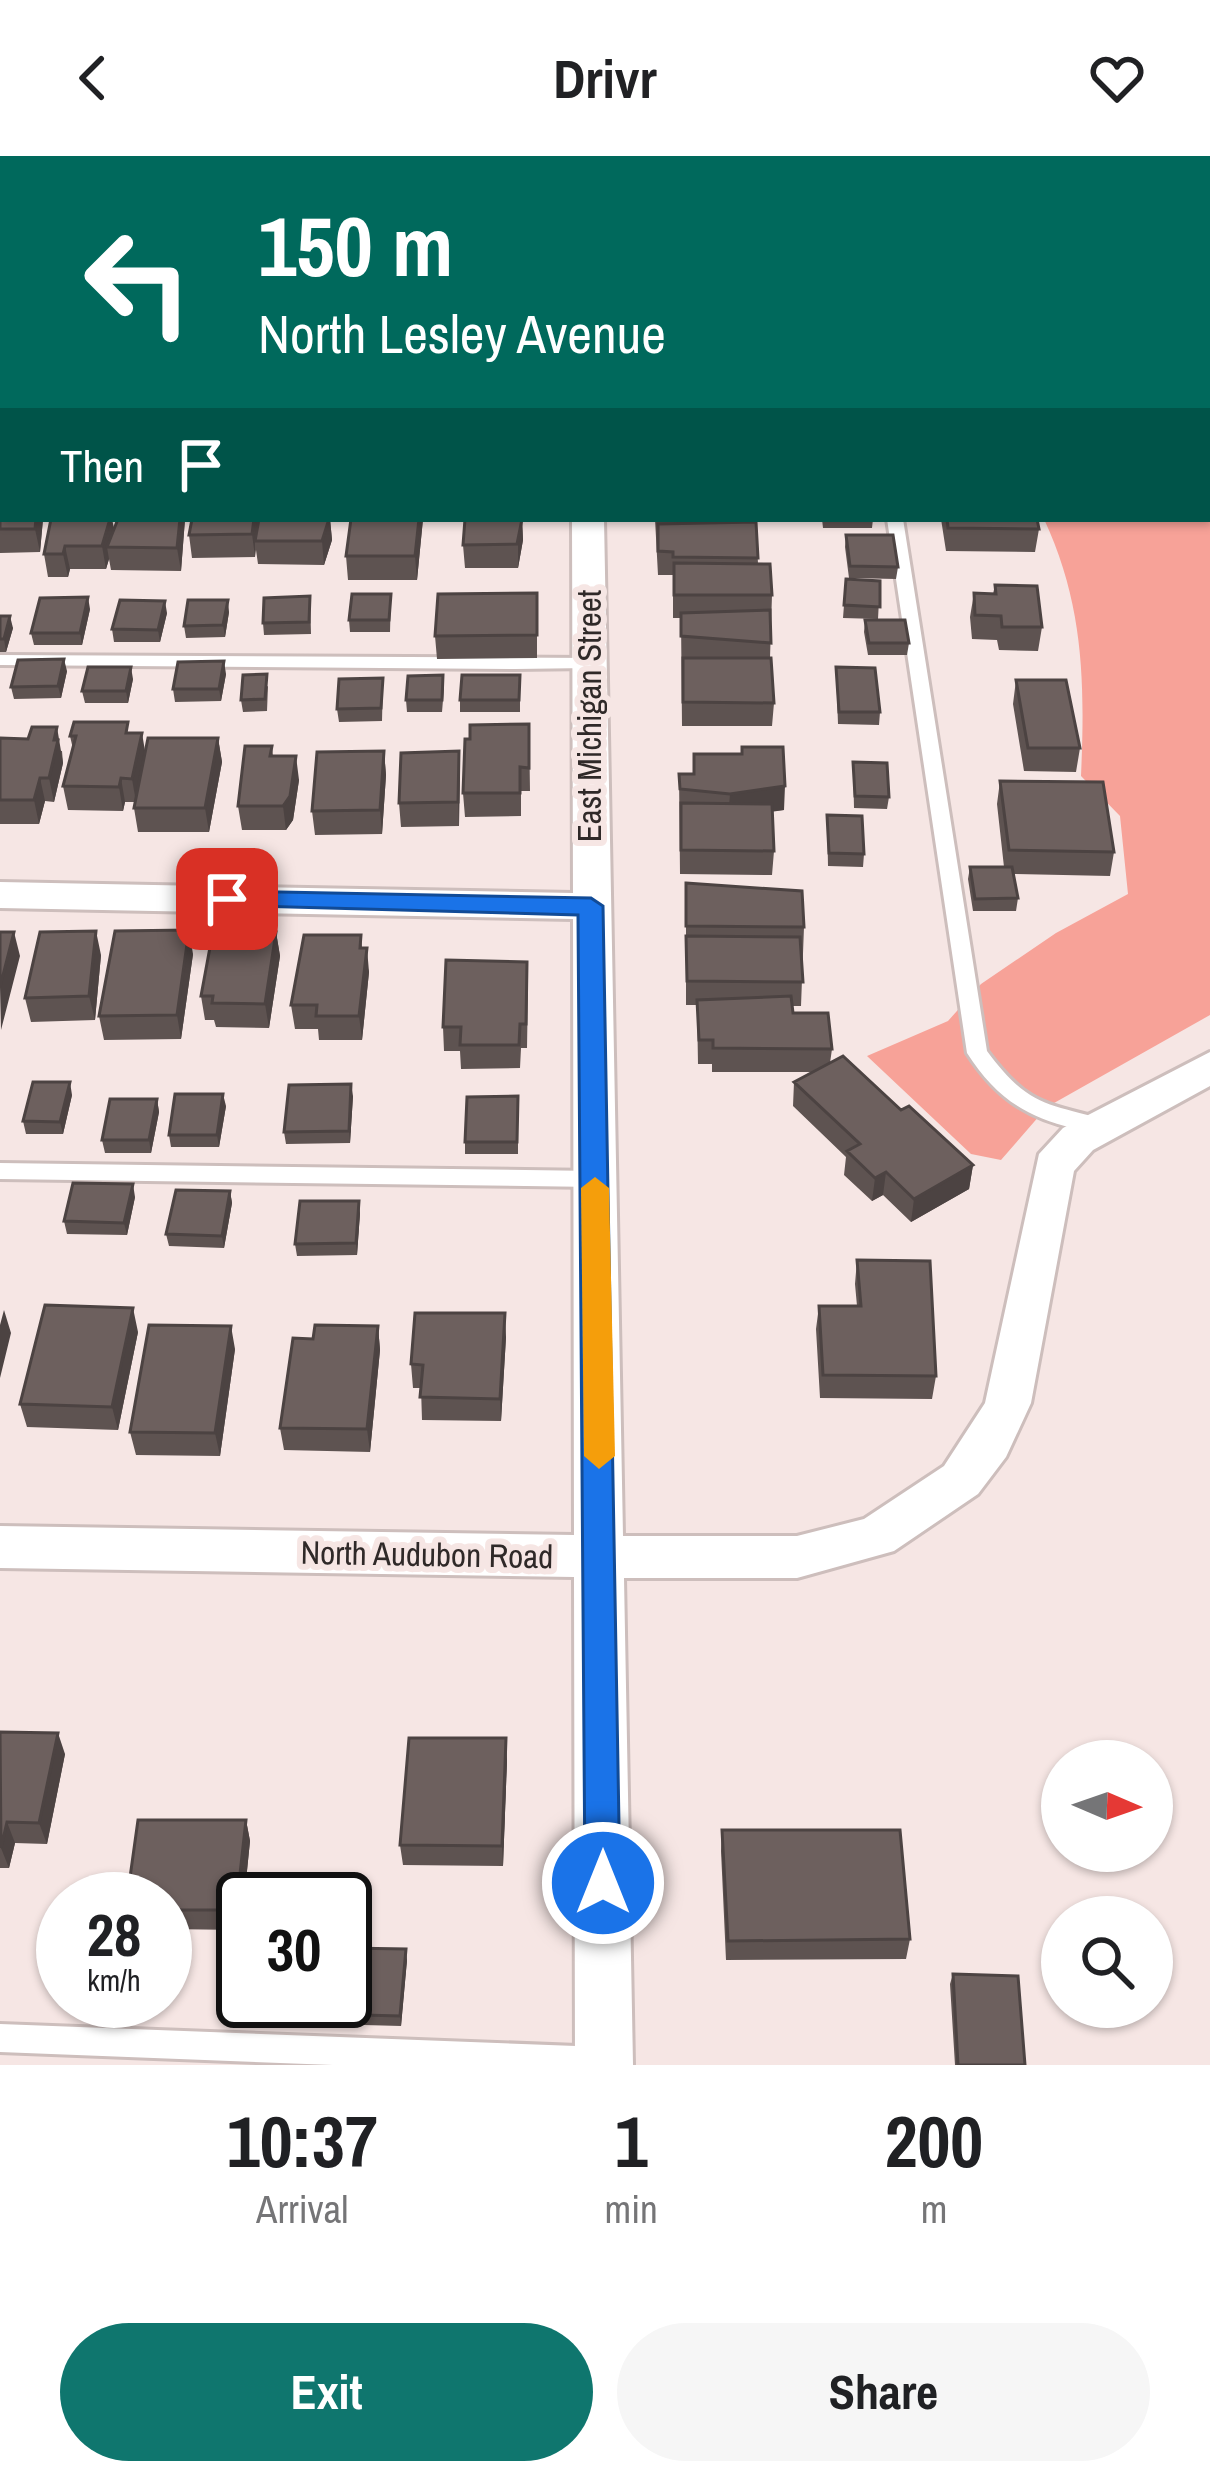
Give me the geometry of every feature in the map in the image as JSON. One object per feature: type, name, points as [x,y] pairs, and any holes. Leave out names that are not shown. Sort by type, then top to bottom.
[{"type":"street","name":"East Michigan Street","points":[[588,522],[604,2063]]},
{"type":"street","points":[[0,895],[591,906]]},
{"type":"street","name":"North Audubon Road","points":[[0,1547],[766,1558],[824,1552],[877,1536],[961,1480],[989,1443],[1008,1403],[1047,1182],[1067,1147],[1210,1067]]},
{"type":"lane","points":[[895,522],[977,1053],[1007,1096],[1048,1116],[1102,1126]]},
{"type":"lane","points":[[0,660],[313,660],[411,666],[589,663]]},
{"type":"lane","points":[[0,1171],[595,1179]]},
{"type":"lane","points":[[0,2038],[604,2063]]},
{"type":"shaded area","points":[[1045,522],[1210,522],[1210,1015],[1047,1107],[1001,1160],[971,1154],[867,1056],[948,1021],[981,984],[1056,933],[1128,894],[1120,816],[1081,776],[1079,645],[1057,551]]},
{"type":"building","points":[[0,522],[36,522],[35,529],[0,529]]},
{"type":"building","points":[[50,522],[109,522],[102,546],[65,546],[63,554],[44,554]]},
{"type":"building","points":[[117,522],[180,522],[177,548],[107,547]]},
{"type":"building","points":[[191,522],[254,522],[252,534],[189,535]]},
{"type":"building","points":[[258,522],[328,522],[322,541],[255,541]]},
{"type":"building","points":[[351,522],[419,522],[415,556],[346,556]]},
{"type":"building","points":[[465,522],[521,522],[517,544],[463,545]]},
{"type":"building","points":[[756,522],[758,558],[673,557],[673,552],[658,551],[658,524]]},
{"type":"building","points":[[947,522],[1038,522],[1039,529],[948,528]]},
{"type":"building","points":[[846,535],[893,535],[898,567],[850,566]]},
{"type":"building","points":[[674,563],[770,564],[772,595],[674,595]]},
{"type":"building","points":[[846,579],[880,581],[880,607],[844,605]]},
{"type":"building","points":[[995,585],[1037,586],[1042,627],[1002,627],[1001,616],[975,615],[974,593],[996,594]]},
{"type":"building","points":[[537,593],[537,635],[435,636],[438,594]]},
{"type":"building","points":[[352,594],[391,594],[389,620],[349,620]]},
{"type":"building","points":[[310,596],[309,622],[263,623],[264,598]]},
{"type":"building","points":[[88,597],[80,633],[31,633],[40,598]]},
{"type":"building","points":[[120,600],[165,601],[158,630],[112,629]]},
{"type":"building","points":[[188,600],[228,600],[223,625],[184,626]]},
{"type":"building","points":[[770,610],[771,643],[681,636],[681,613]]},
{"type":"building","points":[[0,616],[10,616],[4,639],[0,639]]},
{"type":"building","points":[[865,620],[905,620],[909,643],[869,643]]},
{"type":"building","points":[[683,658],[771,658],[774,703],[683,702]]},
{"type":"building","points":[[64,659],[58,686],[11,687],[18,660]]},
{"type":"building","points":[[224,661],[219,689],[173,689],[178,662]]},
{"type":"building","points":[[88,667],[131,667],[126,691],[82,691]]},
{"type":"building","points":[[836,667],[875,668],[880,712],[839,712]]},
{"type":"building","points":[[267,674],[265,699],[241,700],[243,675]]},
{"type":"building","points":[[443,675],[442,700],[406,700],[408,676]]},
{"type":"building","points":[[462,675],[520,675],[519,700],[460,700]]},
{"type":"building","points":[[383,678],[381,708],[337,709],[339,679]]},
{"type":"building","points":[[1016,680],[1066,680],[1080,748],[1028,748]]},
{"type":"building","points":[[74,722],[128,722],[126,733],[142,733],[132,779],[121,778],[119,787],[63,786],[76,736],[70,736]]},
{"type":"building","points":[[529,724],[529,768],[520,767],[520,793],[463,793],[470,725]]},
{"type":"building","points":[[32,727],[57,727],[49,778],[40,778],[34,800],[0,800],[0,738],[28,739]]},
{"type":"building","points":[[148,738],[218,738],[205,808],[134,808]]},
{"type":"building","points":[[245,746],[272,746],[270,756],[296,756],[290,796],[283,806],[238,806]]},
{"type":"building","points":[[742,747],[783,747],[785,786],[730,794],[680,789],[679,774],[694,774],[694,754],[742,754]]},
{"type":"building","points":[[384,751],[380,810],[312,811],[317,752]]},
{"type":"building","points":[[459,751],[458,802],[399,803],[401,753]]},
{"type":"building","points":[[853,762],[887,763],[889,797],[855,796]]},
{"type":"building","points":[[1000,781],[1103,782],[1114,852],[1009,850]]},
{"type":"building","points":[[681,803],[772,804],[774,851],[681,850]]},
{"type":"building","points":[[827,815],[862,816],[864,854],[829,853]]},
{"type":"building","points":[[970,867],[1012,867],[1018,898],[975,899]]},
{"type":"building","points":[[686,883],[802,891],[804,927],[686,926]]},
{"type":"building","points":[[189,930],[177,1015],[99,1016],[115,931]]},
{"type":"building","points":[[96,931],[89,996],[25,998],[40,932]]},
{"type":"building","points":[[213,931],[276,932],[265,1004],[212,1003],[213,996],[201,996]]},
{"type":"building","points":[[0,932],[14,932],[0,987]]},
{"type":"building","points":[[304,935],[361,935],[360,948],[367,948],[359,1016],[316,1016],[317,1005],[291,1005]]},
{"type":"building","points":[[686,936],[800,937],[803,982],[687,981]]},
{"type":"building","points":[[446,960],[527,962],[526,1024],[520,1024],[519,1045],[460,1045],[461,1027],[443,1027]]},
{"type":"building","points":[[791,996],[793,1013],[828,1013],[832,1049],[713,1048],[713,1040],[699,1040],[697,1000]]},
{"type":"building","points":[[843,1056],[901,1110],[909,1106],[973,1165],[914,1199],[886,1172],[875,1178],[847,1151],[860,1144],[794,1082]]},
{"type":"building","points":[[33,1082],[70,1082],[60,1122],[23,1121]]},
{"type":"building","points":[[351,1084],[349,1131],[284,1132],[289,1085]]},
{"type":"building","points":[[175,1094],[223,1094],[217,1135],[169,1135]]},
{"type":"building","points":[[518,1096],[517,1142],[465,1142],[467,1097]]},
{"type":"building","points":[[110,1099],[157,1099],[149,1140],[102,1140]]},
{"type":"building","points":[[73,1183],[133,1184],[124,1223],[64,1221]]},
{"type":"building","points":[[176,1190],[230,1191],[222,1236],[166,1234]]},
{"type":"building","points":[[300,1201],[359,1201],[356,1243],[295,1244]]},
{"type":"building","points":[[857,1260],[930,1261],[936,1376],[823,1375],[819,1306],[861,1306]]},
{"type":"building","points":[[45,1305],[133,1308],[112,1407],[20,1404]]},
{"type":"building","points":[[415,1313],[505,1313],[500,1399],[420,1397],[423,1365],[411,1364]]},
{"type":"building","points":[[149,1325],[231,1326],[215,1433],[130,1432]]},
{"type":"building","points":[[315,1325],[378,1326],[367,1429],[280,1428],[293,1338],[313,1339]]},
{"type":"building","points":[[0,1732],[58,1733],[39,1823],[7,1822],[1,1848]]},
{"type":"building","points":[[409,1738],[506,1738],[502,1846],[400,1845]]},
{"type":"building","points":[[138,1820],[246,1820],[240,1872],[216,1872],[216,1910],[192,1910],[192,1872],[131,1872]]},
{"type":"building","points":[[722,1830],[900,1830],[910,1939],[728,1941]]},
{"type":"building","points":[[372,1948],[406,1949],[400,2016],[372,2015]]},
{"type":"building","points":[[953,1974],[1018,1976],[1025,2065],[958,2065]]},
{"type":"slow traffic","points":[[595,1188],[599,1456]]},
{"type":"route","points":[[227,899],[591,906],[603,1883]]}]
